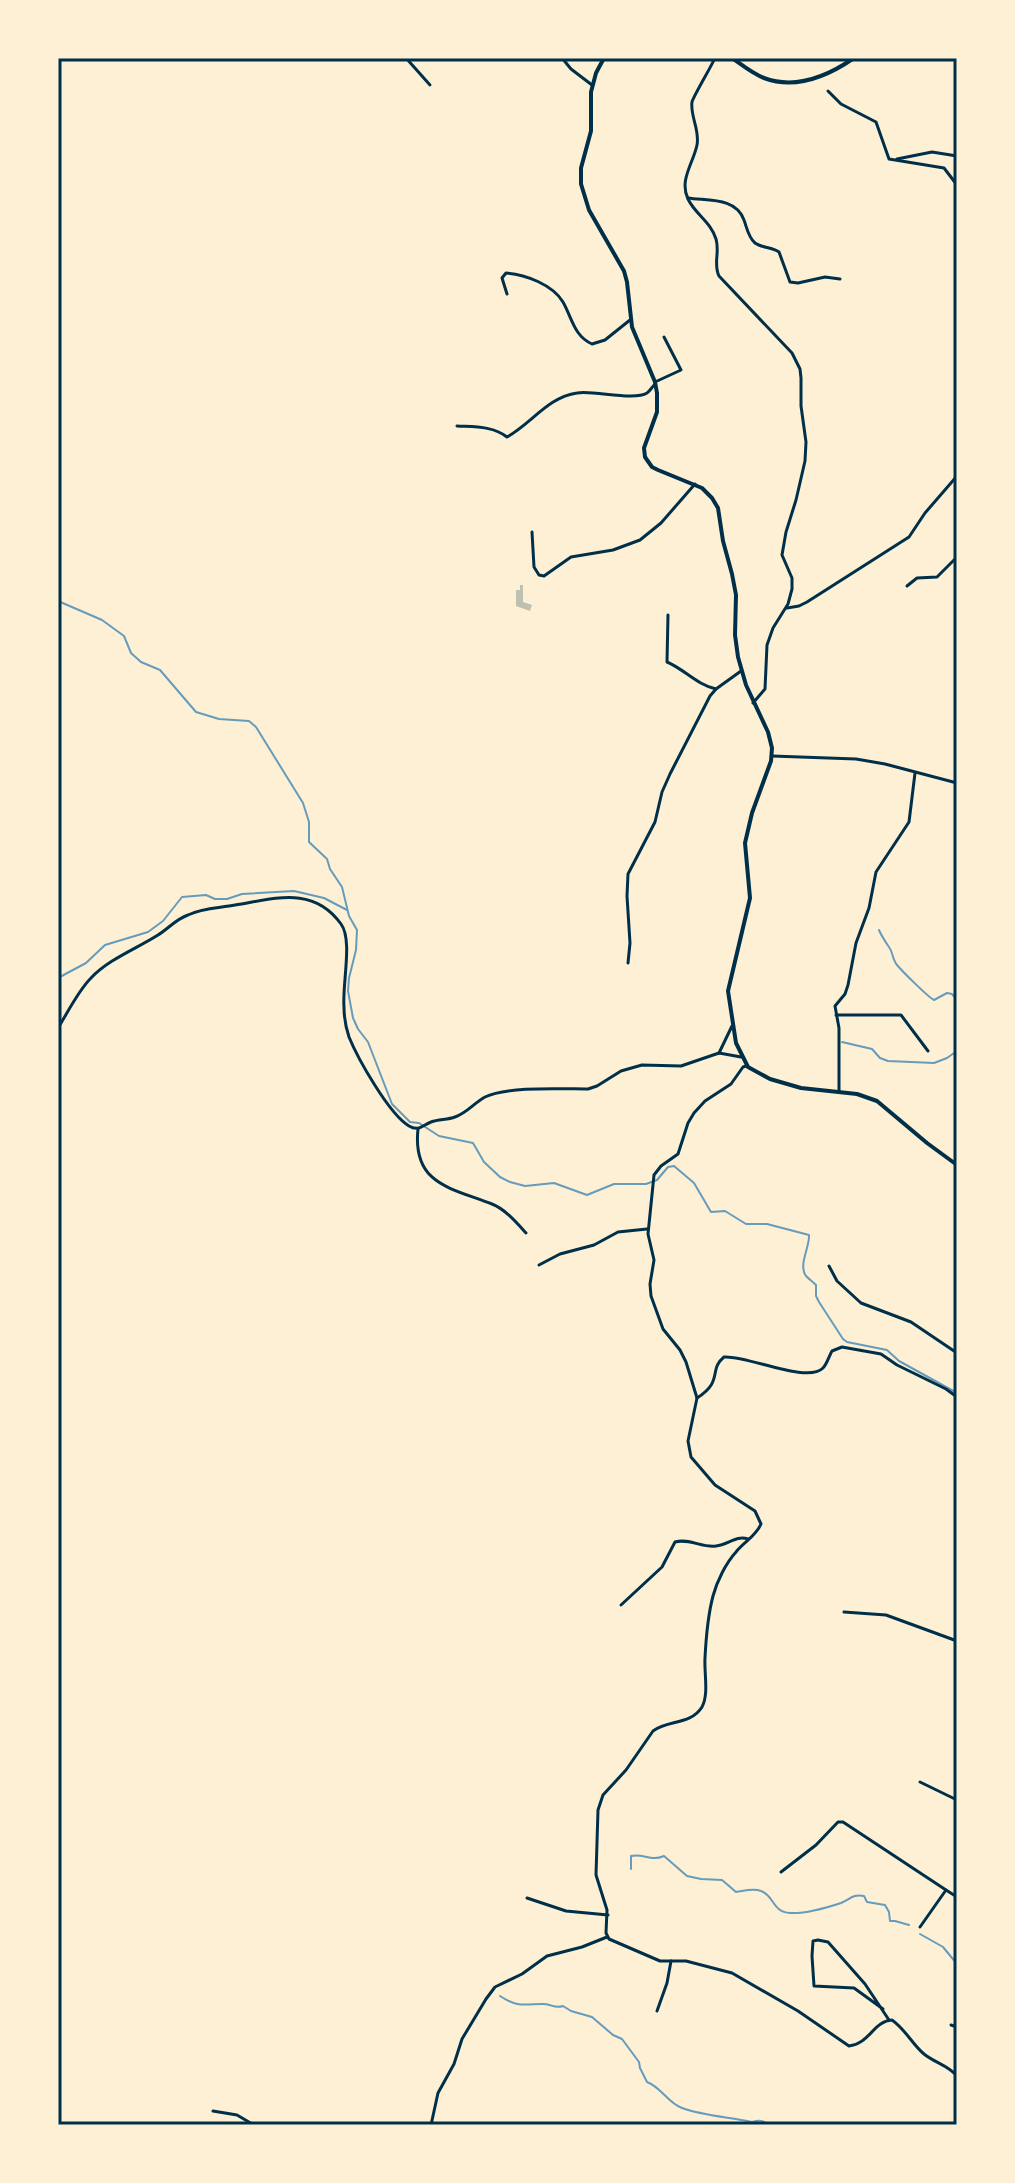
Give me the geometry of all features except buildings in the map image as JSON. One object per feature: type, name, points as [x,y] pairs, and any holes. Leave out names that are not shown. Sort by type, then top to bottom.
[{"type":"street","points":[[406,58],[430,85]]},
{"type":"street","points":[[562,58],[592,85]]},
{"type":"street","points":[[604,58],[592,85],[591,131],[581,168],[581,184],[593,217],[624,271],[630,320],[655,383],[657,412],[644,448],[645,457],[652,467],[695,484],[708,493],[718,508],[736,595],[735,635],[741,671],[768,732],[772,756],[747,833],[745,849],[750,898],[729,983],[732,1026],[741,1057],[748,1067],[783,1084],[867,1096],[957,1165]]},
{"type":"street","points":[[715,58],[692,101],[698,136],[684,180],[688,198],[716,237],[719,276],[792,353],[800,369],[806,442],[801,479],[783,543],[782,555],[792,584],[790,599],[767,645],[765,689],[753,703]]},
{"type":"street","points":[[732,58],[763,78],[789,82],[820,77],[854,58]]},
{"type":"street","points":[[828,91],[841,104],[874,120],[889,159],[932,152],[957,156]]},
{"type":"street","points":[[897,159],[944,168],[957,185]]},
{"type":"street","points":[[688,198],[735,205],[751,238],[760,246],[779,252],[785,273],[792,283],[825,277],[840,279]]},
{"type":"street","points":[[507,294],[502,278],[506,273],[550,288],[563,301],[578,335],[592,344],[605,340],[630,320]]},
{"type":"street","points":[[457,426],[488,428],[507,437],[536,414],[569,395],[585,392],[620,396],[647,393],[655,383],[681,370],[664,337]]},
{"type":"street","points":[[786,608],[807,602],[909,537],[925,513],[957,477]]},
{"type":"street","points":[[532,532],[535,571],[544,576],[571,557],[622,548],[640,540],[661,523],[695,484]]},
{"type":"street","points":[[907,586],[917,578],[937,577],[957,557]]},
{"type":"street","points":[[668,615],[667,662],[716,689]]},
{"type":"street","points":[[628,963],[628,874],[655,822],[670,774],[710,696],[741,671]]},
{"type":"street","points":[[772,756],[856,759],[957,783]]},
{"type":"street","points":[[839,1091],[839,1028],[835,1006],[848,985],[876,872],[907,827],[911,816],[915,773]]},
{"type":"street","points":[[58,1028],[89,979],[189,914],[295,897],[318,903],[330,911],[347,935],[344,1008],[348,1035],[384,1103],[407,1124],[422,1127],[434,1121],[453,1118],[490,1095],[524,1090],[592,1088],[616,1073],[647,1064],[681,1066],[719,1053],[741,1057]]},
{"type":"street","points":[[836,1015],[901,1015],[928,1051]]},
{"type":"street","points":[[719,1053],[732,1026]]},
{"type":"street","points":[[607,1937],[608,1915],[596,1875],[596,1830],[600,1802],[653,1731],[691,1718],[702,1706],[713,1596],[732,1556],[761,1524],[758,1515],[715,1485],[690,1453],[688,1441],[697,1398],[686,1362],[663,1329],[651,1296],[654,1260],[647,1229],[653,1182],[661,1166],[678,1154],[694,1113],[705,1101],[731,1084],[743,1067],[748,1067]]},
{"type":"street","points":[[422,1127],[417,1141],[420,1158],[434,1181],[450,1190],[497,1206],[526,1233]]},
{"type":"street","points":[[539,1265],[560,1254],[594,1245],[618,1232],[647,1229]]},
{"type":"street","points":[[829,1266],[837,1281],[861,1303],[911,1322],[957,1353]]},
{"type":"street","points":[[697,1398],[713,1386],[718,1363],[724,1357],[735,1356],[787,1370],[816,1372],[825,1367],[832,1351],[839,1347],[881,1354],[957,1397]]},
{"type":"street","points":[[621,1605],[662,1567],[675,1542],[712,1546],[741,1537],[748,1539]]},
{"type":"street","points":[[844,1612],[886,1615],[957,1641]]},
{"type":"street","points":[[920,1782],[957,1800]]},
{"type":"street","points":[[781,1872],[842,1821],[957,1897]]},
{"type":"street","points":[[920,1927],[946,1890]]},
{"type":"street","points":[[527,1898],[566,1911],[608,1915]]},
{"type":"street","points":[[431,2125],[438,2093],[454,2064],[462,2039],[495,1987],[552,1954],[607,1937],[652,1959],[697,1963],[732,1973],[798,2011],[849,2046],[861,2043],[883,2022],[890,2020]]},
{"type":"street","points":[[883,2009],[854,1988],[814,1986],[813,1941],[828,1942],[865,1984],[883,2009],[890,2020],[901,2027],[924,2054],[948,2067],[957,2076]]},
{"type":"street","points":[[657,2011],[671,1961]]},
{"type":"street","points":[[951,2025],[957,2027]]},
{"type":"street","points":[[213,2111],[237,2115],[254,2125]]},
{"type":"waterway","points":[[58,601],[102,620],[124,636],[131,653],[141,662],[160,670],[196,712],[219,719],[249,721],[256,727],[303,803],[309,822],[309,842],[327,859],[342,887],[349,916],[357,930],[348,991],[353,1018],[368,1042],[392,1104],[410,1122],[419,1123],[439,1136],[473,1143],[484,1162],[500,1177],[525,1186],[554,1183],[587,1195],[614,1184],[646,1184],[657,1180],[668,1167],[674,1166],[694,1183],[711,1212],[725,1211],[746,1224],[767,1224],[809,1235],[804,1272],[816,1285],[816,1296],[843,1339],[887,1350],[899,1361],[957,1393]]},
{"type":"waterway","points":[[58,978],[86,963],[105,945],[148,932],[163,921],[182,897],[206,895],[227,899],[242,894],[294,891],[324,898],[347,910]]},
{"type":"waterway","points":[[879,930],[897,965],[926,994],[934,1000],[947,993],[957,1000]]},
{"type":"waterway","points":[[842,1042],[872,1049],[888,1061],[934,1063],[957,1051]]},
{"type":"waterway","points":[[631,1869],[631,1856],[664,1856],[687,1876],[722,1880],[736,1892],[761,1891],[776,1907],[790,1913],[803,1913],[841,1903],[854,1896],[864,1896],[867,1902],[885,1905],[890,1921],[909,1925]]},
{"type":"waterway","points":[[920,1934],[943,1947],[957,1964]]},
{"type":"waterway","points":[[500,1996],[517,2004],[563,2006],[592,2017],[622,2039],[639,2062],[647,2082],[677,2106],[699,2113],[761,2121],[769,2125]]}]
